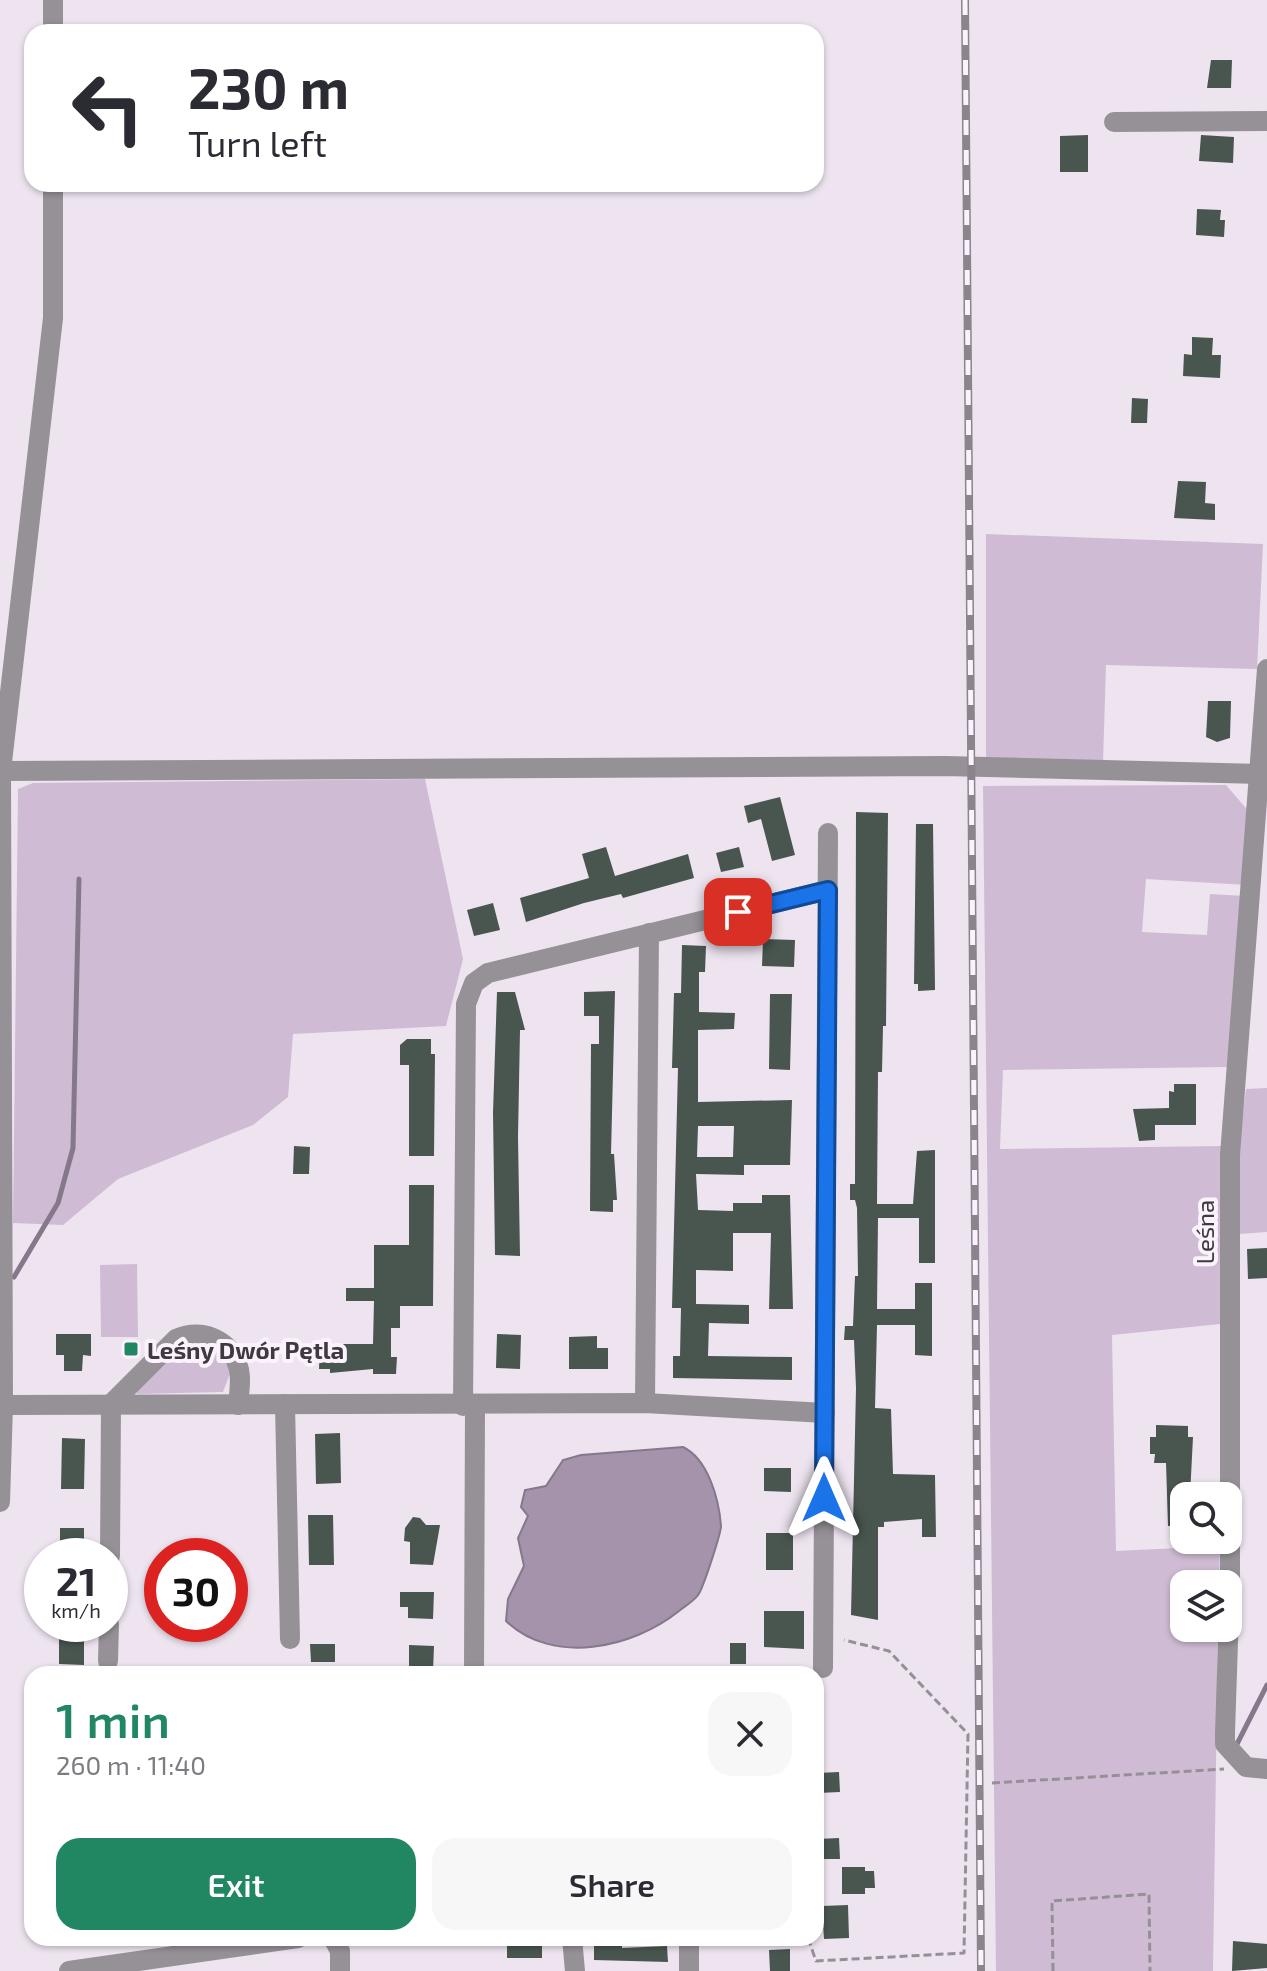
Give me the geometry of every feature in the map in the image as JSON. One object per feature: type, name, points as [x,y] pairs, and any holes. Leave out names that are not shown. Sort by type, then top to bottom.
[{"type":"street","points":[[53,0],[53,24]]},
{"type":"street","points":[[1114,122],[1267,121]]},
{"type":"street","points":[[0,1502],[3,1405],[0,771],[53,318],[53,192]]},
{"type":"street","name":"Leśna","points":[[1241,1762],[1225,1744],[1230,1581],[1230,1155],[1264,748],[1267,669]]},
{"type":"street","points":[[0,771],[945,766],[1261,774]]},
{"type":"street","points":[[823,1666],[828,833]]},
{"type":"street","points":[[474,1666],[466,1004],[474,983],[488,973],[828,890]]},
{"type":"street","points":[[645,1403],[649,933]]},
{"type":"street","points":[[110,1538],[111,1404],[176,1339],[190,1333],[205,1333],[227,1347],[238,1367],[238,1405]]},
{"type":"street","points":[[3,1405],[469,1406],[645,1403],[825,1413]]},
{"type":"street","points":[[285,1404],[290,1639]]},
{"type":"street","points":[[108,1661],[109,1642]]},
{"type":"street","points":[[1241,1762],[1246,1767],[1267,1769]]},
{"type":"street","points":[[69,1971],[242,1946]]},
{"type":"street","points":[[337,1946],[340,1971]]},
{"type":"street","points":[[573,1946],[575,1971]]},
{"type":"street","points":[[689,1946],[689,1971]]},
{"type":"path","points":[[811,1946],[816,1961],[964,1953],[968,1734],[889,1651],[857,1640],[824,1640]]},
{"type":"path","points":[[992,1783],[1225,1769],[1241,1762]]},
{"type":"path","points":[[1053,1971],[1052,1901],[1149,1894],[1150,1971]]},
{"type":"shaded area","points":[[986,534],[1263,544],[1257,669],[1106,665],[1103,763],[986,758]]},
{"type":"shaded area","points":[[425,779],[463,959],[446,1026],[293,1034],[288,1097],[253,1125],[118,1179],[63,1225],[13,1223],[18,789],[33,783]]},
{"type":"shaded area","points":[[1226,785],[1251,814],[1247,885],[1146,879],[1142,932],[1207,935],[1210,894],[1246,896],[1228,1067],[1003,1070],[1000,1149],[1221,1146],[1220,1324],[1112,1335],[1116,1551],[1170,1548],[1170,1554],[1220,1554],[1219,1570],[1170,1570],[1170,1642],[1218,1642],[1213,1971],[996,1971],[983,786]]},
{"type":"shaded area","points":[[1267,1088],[1267,1232],[1239,1234],[1238,1154],[1246,1089]]},
{"type":"shaded area","points":[[137,1264],[138,1337],[101,1337],[100,1265]]},
{"type":"shaded area","points":[[193,1341],[218,1350],[231,1371],[223,1392],[137,1394],[135,1389],[182,1345]]},
{"type":"shaded area","points":[[683,1447],[699,1461],[711,1481],[721,1526],[700,1591],[694,1599],[660,1624],[639,1634],[593,1647],[546,1644],[525,1635],[506,1621],[508,1599],[524,1566],[518,1538],[528,1516],[521,1507],[525,1490],[546,1486],[563,1460],[581,1455]]},
{"type":"building","points":[[1211,60],[1232,60],[1231,88],[1207,88]]},
{"type":"building","points":[[1088,135],[1088,172],[1060,172],[1060,136]]},
{"type":"building","points":[[1201,135],[1234,137],[1233,163],[1199,161]]},
{"type":"building","points":[[1197,209],[1221,210],[1220,220],[1225,220],[1224,237],[1196,235]]},
{"type":"building","points":[[1192,337],[1213,338],[1212,355],[1221,355],[1220,378],[1183,376],[1184,354],[1192,355]]},
{"type":"building","points":[[1132,398],[1148,399],[1147,423],[1131,423]]},
{"type":"building","points":[[1178,481],[1206,482],[1205,503],[1215,504],[1215,520],[1174,518]]},
{"type":"building","points":[[1208,701],[1231,701],[1230,738],[1217,742],[1206,737]]},
{"type":"building","points":[[780,797],[795,855],[772,861],[761,819],[748,823],[744,806]]},
{"type":"building","points":[[856,812],[888,813],[886,1026],[883,1026],[882,1072],[878,1072],[877,1204],[913,1204],[917,1151],[935,1150],[935,1263],[919,1263],[919,1218],[878,1218],[877,1309],[915,1309],[915,1283],[932,1283],[932,1356],[915,1355],[915,1325],[877,1325],[875,1408],[891,1409],[893,1474],[935,1475],[936,1537],[922,1537],[922,1519],[884,1522],[884,1527],[878,1527],[878,1620],[851,1615],[856,1388],[854,1340],[844,1340],[845,1326],[853,1326],[855,1276],[858,1276],[857,1208],[855,1200],[850,1200],[850,1184],[855,1184]]},
{"type":"building","points":[[916,824],[933,824],[935,990],[918,991],[918,984],[914,984]]},
{"type":"building","points":[[606,847],[615,876],[688,854],[694,878],[623,898],[621,894],[584,903],[526,922],[520,898],[589,878],[582,854]]},
{"type":"building","points":[[739,847],[744,867],[721,872],[716,853]]},
{"type":"building","points":[[493,903],[500,930],[474,936],[467,910]]},
{"type":"building","points":[[763,939],[795,940],[794,967],[762,966]]},
{"type":"building","points":[[682,945],[706,946],[705,972],[699,972],[699,1012],[735,1013],[734,1029],[698,1030],[698,1102],[792,1100],[790,1165],[744,1165],[744,1175],[696,1174],[698,1210],[733,1211],[733,1203],[762,1203],[762,1195],[790,1195],[793,1309],[769,1309],[771,1233],[733,1233],[733,1271],[696,1270],[696,1304],[749,1305],[749,1324],[709,1323],[708,1356],[792,1357],[792,1380],[673,1378],[673,1356],[680,1356],[681,1308],[672,1308],[678,1068],[672,1068],[674,993],[681,993]],"holes":[[[698,1126],[734,1126],[733,1157],[697,1157]]]},
{"type":"building","points":[[615,991],[611,1154],[614,1154],[617,1200],[613,1200],[613,1212],[590,1211],[591,1044],[599,1044],[599,1016],[584,1016],[584,992]]},
{"type":"building","points":[[497,992],[515,992],[525,1030],[520,1030],[520,1256],[495,1255],[493,1113]]},
{"type":"building","points":[[770,994],[792,994],[790,1070],[769,1069]]},
{"type":"building","points":[[407,1039],[431,1039],[431,1054],[435,1054],[434,1156],[409,1156],[409,1065],[400,1065],[400,1045]]},
{"type":"building","points":[[1174,1084],[1196,1084],[1196,1125],[1155,1125],[1155,1140],[1139,1141],[1133,1109],[1169,1108],[1169,1091],[1174,1092]]},
{"type":"building","points":[[294,1146],[310,1147],[309,1174],[293,1174]]},
{"type":"building","points":[[409,1185],[434,1185],[433,1306],[400,1306],[400,1328],[391,1328],[391,1357],[397,1357],[396,1374],[373,1374],[373,1369],[330,1373],[330,1369],[319,1369],[320,1344],[373,1344],[374,1301],[346,1301],[346,1288],[374,1288],[374,1245],[409,1245]]},
{"type":"building","points":[[1267,1248],[1267,1278],[1248,1279],[1247,1249]]},
{"type":"building","points":[[56,1334],[91,1334],[91,1356],[83,1355],[82,1371],[64,1371],[64,1355],[56,1355]]},
{"type":"building","points":[[497,1334],[521,1335],[520,1369],[496,1368]]},
{"type":"building","points":[[597,1336],[597,1348],[608,1348],[608,1369],[569,1369],[569,1337]]},
{"type":"building","points":[[1156,1425],[1188,1426],[1188,1437],[1193,1437],[1191,1482],[1170,1482],[1170,1526],[1166,1463],[1154,1463],[1155,1454],[1150,1454],[1150,1437],[1156,1437]]},
{"type":"building","points":[[340,1433],[341,1483],[316,1484],[315,1434]]},
{"type":"building","points":[[62,1438],[85,1439],[84,1489],[61,1489]]},
{"type":"building","points":[[764,1468],[791,1468],[791,1492],[764,1491]]},
{"type":"building","points":[[308,1515],[333,1515],[334,1565],[309,1565]]},
{"type":"building","points":[[413,1517],[420,1518],[426,1525],[440,1525],[433,1565],[410,1564],[410,1542],[404,1541],[405,1528]]},
{"type":"building","points":[[60,1528],[84,1528],[84,1538],[60,1538]]},
{"type":"building","points":[[766,1533],[793,1533],[793,1570],[766,1570]]},
{"type":"building","points":[[400,1592],[434,1592],[433,1619],[408,1618],[408,1607],[400,1607]]},
{"type":"building","points":[[764,1611],[804,1611],[804,1649],[764,1647]]},
{"type":"building","points":[[59,1642],[84,1642],[84,1665],[59,1664]]},
{"type":"building","points":[[730,1643],[746,1643],[746,1664],[730,1664]]},
{"type":"building","points":[[310,1644],[335,1644],[335,1662],[311,1662]]},
{"type":"building","points":[[409,1645],[434,1646],[433,1666],[409,1666]]},
{"type":"building","points":[[839,1772],[840,1792],[824,1793],[824,1773]]},
{"type":"building","points":[[839,1838],[840,1859],[824,1859],[824,1839]]},
{"type":"building","points":[[842,1867],[865,1867],[865,1871],[874,1871],[875,1888],[865,1888],[865,1894],[842,1894]]},
{"type":"building","points":[[848,1905],[849,1938],[824,1939],[824,1906]]},
{"type":"building","points":[[1233,1941],[1267,1944],[1267,1968],[1232,1971]]},
{"type":"building","points":[[507,1946],[542,1946],[542,1958],[507,1958]]},
{"type":"building","points":[[594,1946],[667,1946],[668,1962],[594,1960]]},
{"type":"building","points":[[790,1949],[790,1971],[770,1971],[769,1950]]},
{"type":"waterway","points":[[14,1277],[58,1203],[73,1148],[79,879]]},
{"type":"waterway","points":[[1237,1744],[1267,1685]]},
{"type":"railway","points":[[965,0],[981,1971]]},
{"type":"place","name":"Leśny Dwór Pętla","points":[[131,1349]]},
{"type":"route","points":[[738,912],[828,890],[824,1498]]}]
